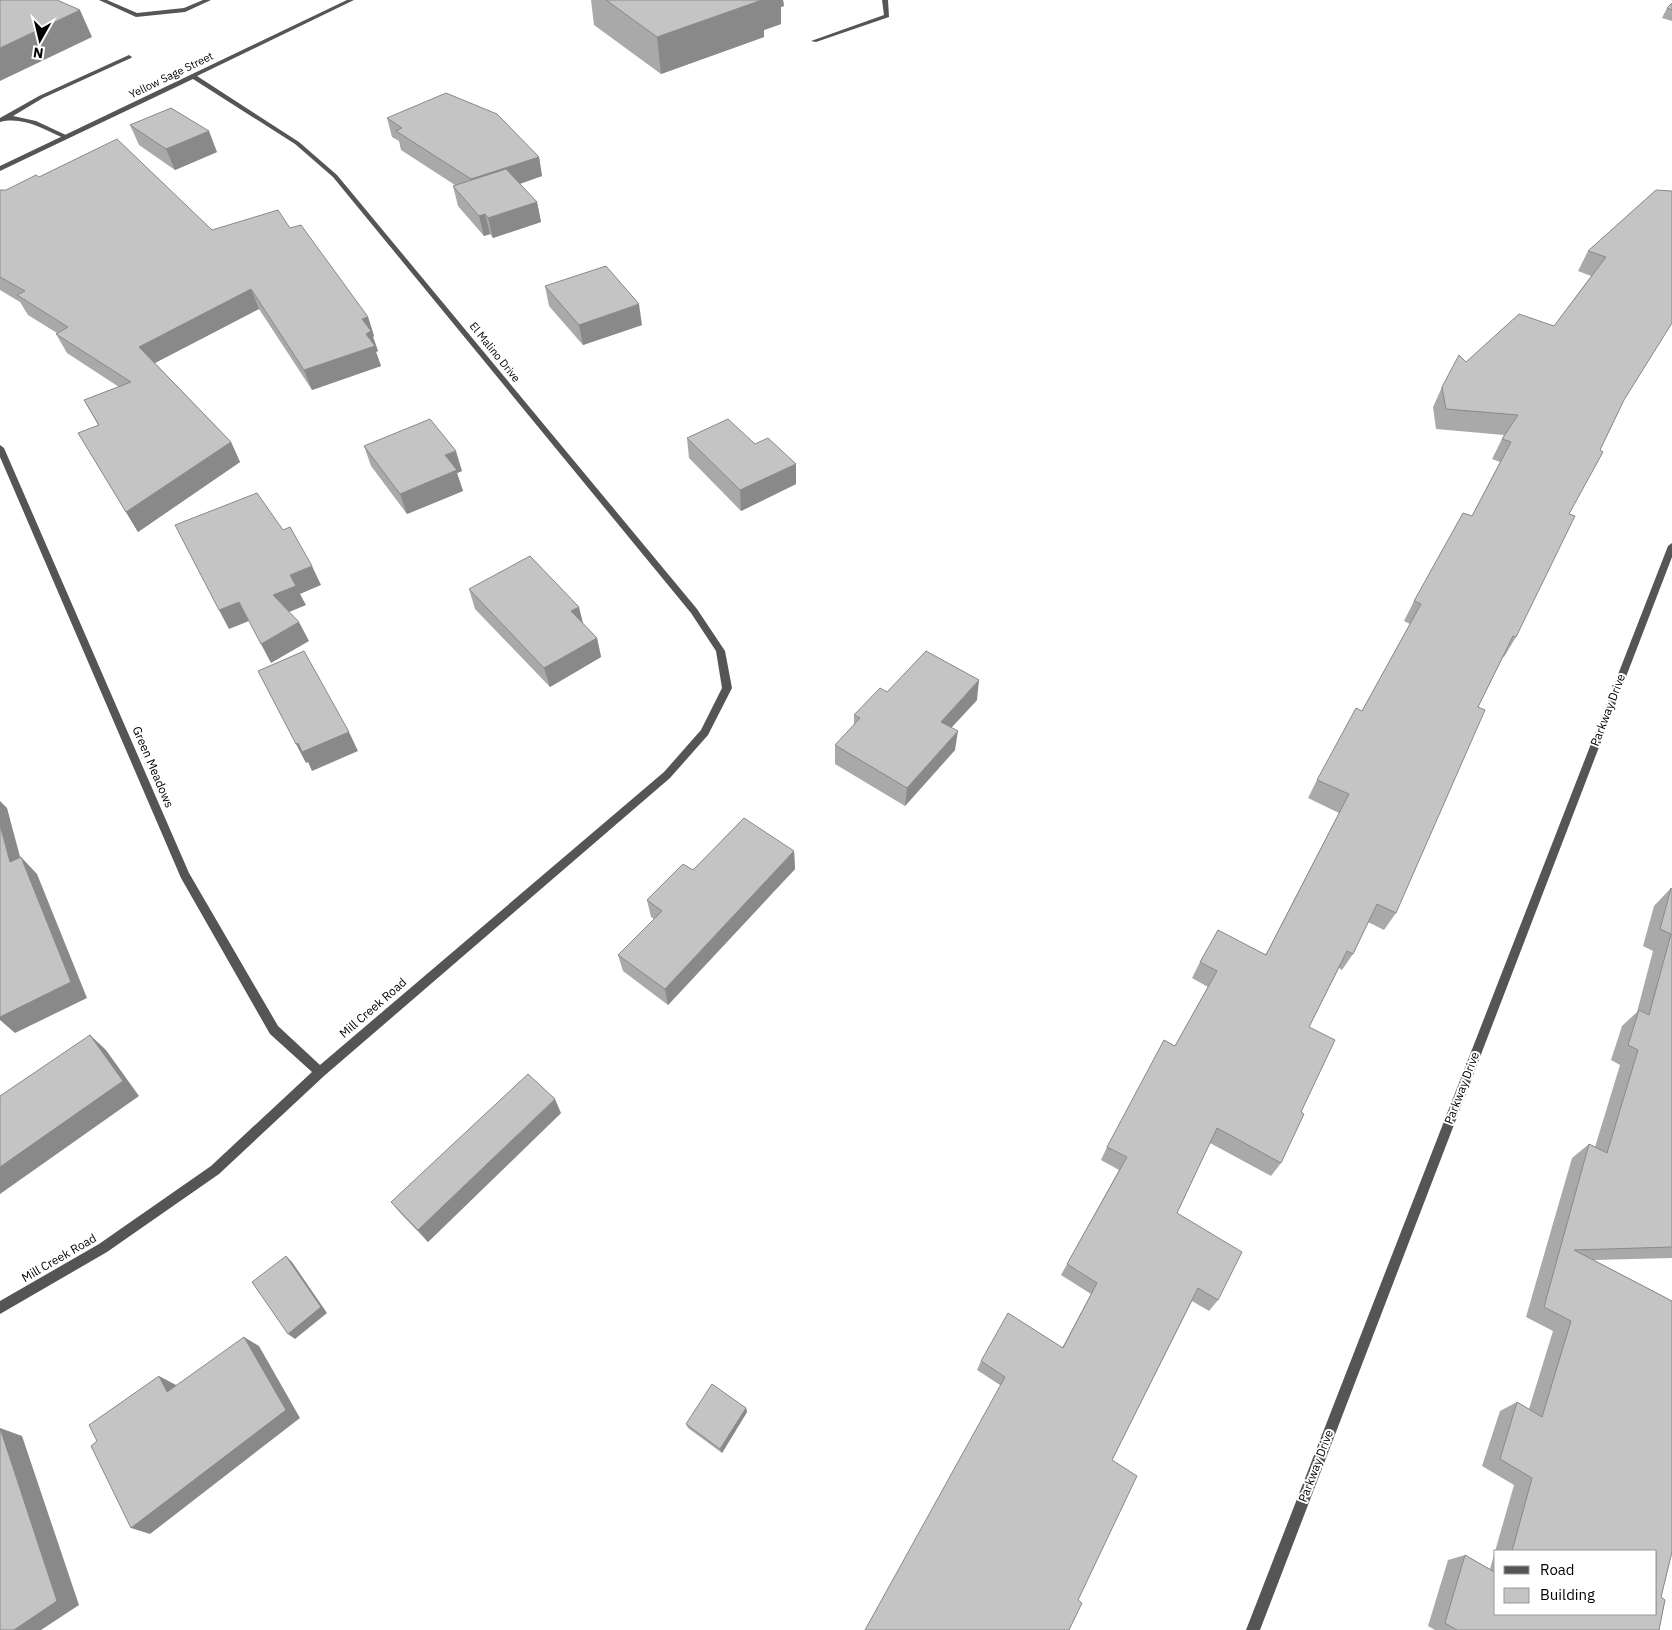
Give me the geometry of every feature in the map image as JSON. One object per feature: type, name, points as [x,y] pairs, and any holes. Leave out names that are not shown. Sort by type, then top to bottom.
[{"type":"street","points":[[102,0],[136,16],[185,10],[208,0]]},
{"type":"street","name":"Yellow Sage Street","points":[[0,169],[351,0]]},
{"type":"street","points":[[814,41],[888,16],[885,0]]},
{"type":"street","points":[[0,120],[41,97],[129,57]]},
{"type":"street","name":"El Malino Drive","points":[[193,76],[297,143],[334,176],[694,611],[720,651],[727,688]]},
{"type":"street","points":[[7,117],[26,120],[66,137]]},
{"type":"street","name":"Green Meadows","points":[[0,448],[185,875],[274,1030],[320,1072]]},
{"type":"street","name":"Parkway Drive","points":[[1253,1630],[1672,546]]},
{"type":"street","name":"Mill Creek Road","points":[[0,1308],[103,1248],[215,1170],[320,1072],[667,775],[705,732],[727,688]]},
{"type":"building","points":[[0,0],[57,0],[80,10],[0,48]]},
{"type":"building","points":[[606,0],[762,0],[657,37]]},
{"type":"building","points":[[1672,3],[1672,10],[1667,8]]},
{"type":"building","points":[[446,93],[497,114],[539,157],[471,179],[396,131],[402,128],[387,118]]},
{"type":"building","points":[[171,108],[209,131],[166,149],[130,125]]},
{"type":"building","points":[[117,139],[212,230],[278,210],[290,228],[301,225],[368,317],[362,319],[371,331],[366,334],[375,346],[304,370],[251,289],[139,347],[231,442],[126,512],[78,433],[99,425],[84,400],[131,382],[56,334],[68,327],[17,295],[25,291],[0,277],[0,190],[6,190],[36,175],[39,177]]},
{"type":"building","points":[[506,169],[537,202],[488,218],[485,214],[479,216],[453,186]]},
{"type":"building","points":[[1656,190],[1672,191],[1672,323],[1624,400],[1600,450],[1603,452],[1569,514],[1575,516],[1516,637],[1513,636],[1478,707],[1485,710],[1396,913],[1377,904],[1353,954],[1347,951],[1309,1027],[1335,1040],[1301,1112],[1304,1114],[1281,1163],[1217,1128],[1177,1213],[1242,1252],[1218,1300],[1198,1288],[1112,1460],[1137,1476],[1078,1600],[1082,1603],[1069,1630],[865,1630],[1005,1377],[981,1361],[1008,1313],[1063,1348],[1097,1283],[1067,1264],[1127,1157],[1107,1147],[1164,1040],[1175,1046],[1217,971],[1200,962],[1218,930],[1266,955],[1349,794],[1317,780],[1356,708],[1362,711],[1421,604],[1414,601],[1463,513],[1472,516],[1511,442],[1502,439],[1518,415],[1446,409],[1442,387],[1459,355],[1466,362],[1519,314],[1554,326],[1606,257],[1588,251]]},
{"type":"building","points":[[606,266],[639,304],[579,325],[545,286]]},
{"type":"building","points":[[430,419],[456,451],[445,455],[457,470],[400,494],[364,446]]},
{"type":"building","points":[[728,419],[755,444],[768,438],[796,464],[740,490],[687,438]]},
{"type":"building","points":[[257,493],[283,530],[290,527],[312,566],[290,575],[296,586],[273,595],[299,622],[261,644],[239,602],[219,610],[175,525]]},
{"type":"building","points":[[530,556],[579,607],[571,611],[597,638],[544,668],[469,589]]},
{"type":"building","points":[[304,651],[349,732],[302,752],[258,671]]},
{"type":"building","points":[[926,651],[979,680],[941,722],[958,731],[907,788],[835,745],[860,718],[854,715],[880,688],[887,692]]},
{"type":"building","points":[[744,818],[794,851],[665,989],[618,955],[662,911],[647,900],[683,864],[693,870]]},
{"type":"building","points":[[0,825],[10,862],[21,857],[71,982],[0,1017]]},
{"type":"building","points":[[1671,888],[1672,1247],[1574,1250],[1672,1301],[1672,1552],[1661,1597],[1665,1600],[1659,1630],[1457,1630],[1445,1623],[1465,1555],[1494,1572],[1494,1615],[1657,1615],[1657,1550],[1512,1550],[1532,1478],[1500,1459],[1517,1402],[1542,1417],[1571,1321],[1544,1307],[1589,1144],[1607,1153],[1638,1050],[1628,1045],[1639,1010],[1649,1015],[1671,934],[1660,929]]},
{"type":"building","points":[[90,1035],[123,1081],[0,1167],[0,1096]]},
{"type":"building","points":[[528,1074],[555,1099],[418,1230],[391,1202]]},
{"type":"building","points":[[286,1256],[321,1307],[288,1334],[252,1282]]},
{"type":"building","points":[[244,1337],[286,1410],[131,1528],[91,1446],[97,1441],[89,1425],[159,1376],[167,1392]]},
{"type":"building","points":[[712,1384],[746,1408],[720,1449],[686,1424]]},
{"type":"building","points":[[0,1428],[57,1601],[14,1630],[0,1630]]}]
